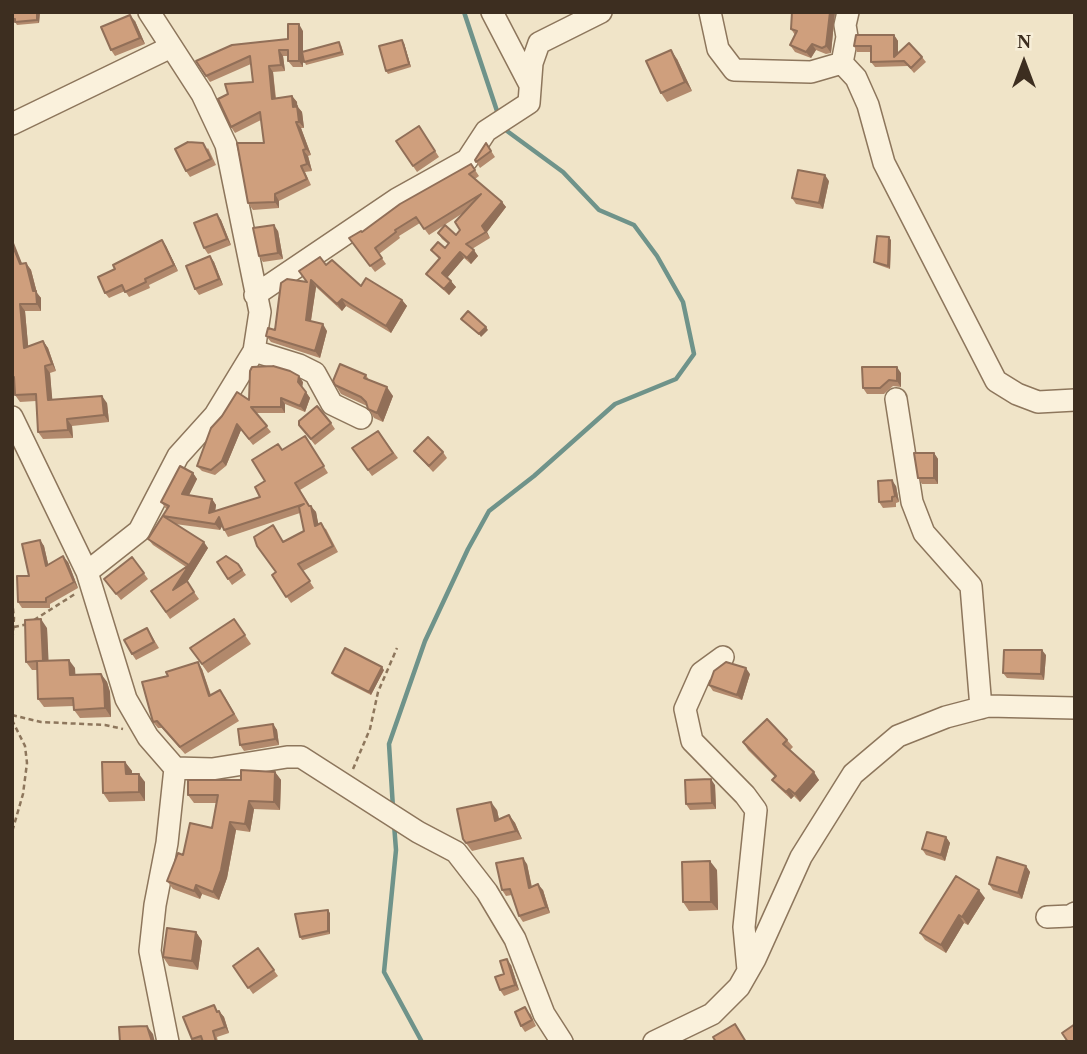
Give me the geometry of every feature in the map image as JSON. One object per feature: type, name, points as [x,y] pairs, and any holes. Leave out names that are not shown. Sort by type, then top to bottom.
[{"type":"street","points":[[89,579],[139,531],[178,456],[215,415],[254,351],[260,312],[226,145],[202,94],[149,12]]},
{"type":"street","points":[[492,12],[529,83]]},
{"type":"street","points":[[255,295],[397,199],[467,160],[486,131],[529,103],[532,63],[539,43],[601,12]]},
{"type":"street","points":[[710,12],[718,49],[734,70],[811,72],[842,63]]},
{"type":"street","points":[[842,63],[848,12]]},
{"type":"street","points":[[12,124],[171,47]]},
{"type":"street","points":[[842,63],[856,78],[868,105],[884,163],[996,381],[1017,394],[1038,401],[1075,400]]},
{"type":"street","points":[[254,351],[315,373],[331,404],[360,418]]},
{"type":"street","points":[[896,399],[912,502],[924,533],[971,586],[981,708]]},
{"type":"street","points":[[12,417],[89,579],[126,699],[144,731],[175,768],[167,843],[155,905],[150,951],[169,1042]]},
{"type":"street","points":[[723,657],[701,673],[685,709],[691,741],[745,795],[756,810],[744,927],[748,972]]},
{"type":"street","points":[[654,1042],[712,1014],[739,987],[801,857],[853,774],[898,736],[946,717],[981,708],[1075,708]]},
{"type":"street","points":[[175,768],[212,769],[301,757],[418,832],[456,852],[487,891],[515,940],[544,1014],[562,1042]]},
{"type":"street","points":[[1047,917],[1070,916],[1075,913]]},
{"type":"path","points":[[14,627],[28,624],[89,579]]},
{"type":"path","points":[[12,600],[12,646]]},
{"type":"path","points":[[355,791],[378,692],[397,648]]},
{"type":"path","points":[[12,715],[41,722],[105,725],[144,731]]},
{"type":"path","points":[[12,720],[25,746],[27,763],[23,794],[12,832]]},
{"type":"building","points":[[12,12],[37,12],[37,20],[15,22]]},
{"type":"building","points":[[792,12],[830,12],[826,46],[822,48],[812,44],[806,52],[790,45],[797,31],[791,29]]},
{"type":"building","points":[[130,15],[140,38],[111,50],[101,27]]},
{"type":"building","points":[[288,24],[299,24],[299,61],[288,61],[288,50],[279,50],[281,65],[269,66],[272,99],[292,96],[293,107],[297,106],[299,122],[296,122],[306,149],[303,150],[307,164],[301,166],[307,179],[275,194],[275,202],[248,203],[237,143],[264,143],[260,112],[231,127],[218,99],[228,94],[225,84],[253,82],[250,56],[206,76],[196,61],[232,45],[288,39]]},
{"type":"building","points":[[856,35],[894,35],[894,57],[909,43],[922,57],[911,68],[904,61],[871,62],[871,46],[854,46]]},
{"type":"building","points":[[402,40],[409,64],[386,71],[379,46]]},
{"type":"building","points":[[339,42],[342,52],[304,62],[302,52]]},
{"type":"building","points":[[671,50],[685,82],[661,93],[646,61]]},
{"type":"building","points":[[419,126],[435,151],[413,166],[396,141]]},
{"type":"building","points":[[188,142],[203,143],[211,159],[186,171],[175,149]]},
{"type":"building","points":[[486,143],[491,151],[476,162],[475,160]]},
{"type":"building","points":[[471,164],[475,170],[469,174],[502,202],[482,226],[486,232],[466,244],[474,250],[467,258],[460,252],[442,273],[451,281],[444,289],[426,274],[440,258],[431,250],[438,242],[445,248],[449,243],[438,233],[445,225],[456,235],[460,230],[455,222],[481,194],[424,229],[416,217],[395,230],[396,232],[375,248],[382,258],[370,266],[349,238],[362,232],[400,204]]},
{"type":"building","points":[[798,170],[825,175],[819,203],[792,198]]},
{"type":"building","points":[[217,214],[227,239],[204,248],[194,223]]},
{"type":"building","points":[[274,225],[278,253],[259,256],[253,228]]},
{"type":"building","points":[[877,236],[889,237],[888,266],[874,262]]},
{"type":"building","points":[[162,240],[174,265],[125,292],[122,285],[105,293],[98,277],[115,269],[113,265]]},
{"type":"building","points":[[12,244],[20,264],[26,263],[33,291],[36,291],[37,304],[20,304],[24,348],[43,341],[52,364],[45,366],[48,400],[102,396],[104,415],[67,419],[68,430],[38,432],[36,394],[15,395],[14,377],[12,378]]},
{"type":"building","points":[[210,256],[219,279],[195,289],[186,266]]},
{"type":"building","points":[[320,257],[326,265],[332,260],[361,286],[366,278],[402,300],[386,326],[342,299],[337,304],[311,280],[306,320],[323,324],[315,351],[266,336],[268,328],[275,330],[281,283],[287,279],[307,282],[299,271]]},
{"type":"building","points":[[468,311],[486,327],[479,334],[461,319]]},
{"type":"building","points":[[340,364],[387,387],[377,413],[368,409],[361,397],[335,385],[333,381]]},
{"type":"building","points":[[273,366],[299,376],[298,382],[306,392],[300,406],[281,398],[281,407],[251,407],[267,426],[249,439],[237,424],[222,461],[211,470],[197,466],[211,428],[237,392],[249,400],[252,367]]},
{"type":"building","points":[[862,367],[897,367],[897,381],[889,380],[880,388],[863,388]]},
{"type":"building","points":[[317,406],[331,423],[311,439],[299,425],[299,421]]},
{"type":"building","points":[[378,431],[393,453],[368,470],[352,448]]},
{"type":"building","points":[[305,436],[324,466],[295,483],[311,506],[315,526],[321,523],[333,546],[298,564],[310,581],[286,597],[272,575],[276,572],[257,546],[254,537],[273,525],[283,542],[304,531],[299,507],[304,504],[224,530],[219,517],[215,524],[163,516],[204,542],[173,590],[187,581],[194,592],[166,612],[151,591],[189,565],[148,539],[169,506],[161,502],[180,466],[193,473],[182,494],[212,499],[209,513],[260,497],[255,487],[265,481],[252,460],[278,444],[282,450]]},
{"type":"building","points":[[428,437],[443,452],[429,466],[414,451]]},
{"type":"building","points":[[914,453],[934,453],[934,478],[918,478]]},
{"type":"building","points":[[892,480],[895,496],[892,501],[879,502],[878,481]]},
{"type":"building","points":[[40,540],[46,566],[63,556],[74,582],[46,598],[46,602],[18,602],[17,576],[29,576],[22,544]]},
{"type":"building","points":[[226,556],[242,570],[228,579],[217,562]]},
{"type":"building","points":[[132,557],[144,573],[116,594],[104,579]]},
{"type":"building","points":[[41,619],[43,661],[69,660],[70,675],[101,674],[105,708],[74,710],[73,698],[38,699],[37,661],[26,662],[25,620]]},
{"type":"building","points":[[234,619],[245,635],[202,664],[190,648]]},
{"type":"building","points":[[147,628],[154,642],[132,654],[124,640]]},
{"type":"building","points":[[345,648],[382,667],[369,692],[332,673]]},
{"type":"building","points":[[1004,650],[1042,650],[1041,674],[1003,673]]},
{"type":"building","points":[[198,662],[209,696],[220,690],[234,714],[180,747],[157,721],[153,722],[142,682],[168,676],[166,672]]},
{"type":"building","points":[[726,662],[746,668],[737,695],[709,685],[714,671]]},
{"type":"building","points":[[767,719],[787,740],[783,744],[814,772],[795,794],[789,789],[786,792],[772,780],[776,776],[743,742]]},
{"type":"building","points":[[273,724],[275,739],[240,745],[238,729]]},
{"type":"building","points":[[102,762],[125,762],[126,774],[139,774],[139,792],[103,793]]},
{"type":"building","points":[[241,770],[275,772],[274,802],[249,801],[245,824],[230,822],[221,870],[213,892],[196,885],[194,891],[167,881],[178,853],[183,855],[190,823],[212,828],[218,795],[188,795],[188,780],[241,780]]},
{"type":"building","points":[[711,779],[712,803],[686,804],[685,780]]},
{"type":"building","points":[[491,802],[495,821],[509,815],[516,831],[466,843],[457,809]]},
{"type":"building","points":[[927,832],[946,837],[941,855],[922,849]]},
{"type":"building","points":[[997,857],[1026,866],[1018,893],[989,884]]},
{"type":"building","points":[[523,858],[529,888],[538,884],[546,907],[519,916],[510,889],[502,890],[496,863]]},
{"type":"building","points":[[710,861],[711,902],[683,902],[682,862]]},
{"type":"building","points":[[956,876],[979,890],[962,917],[959,915],[941,945],[920,933]]},
{"type":"building","points":[[328,910],[328,931],[300,937],[295,914]]},
{"type":"building","points":[[167,928],[196,932],[192,961],[163,957]]},
{"type":"building","points":[[258,948],[274,970],[248,988],[233,966]]},
{"type":"building","points":[[507,959],[515,985],[500,990],[495,977],[504,974],[500,961]]},
{"type":"building","points":[[214,1005],[225,1027],[213,1031],[216,1042],[203,1042],[201,1036],[192,1039],[183,1017]]},
{"type":"building","points":[[525,1007],[532,1020],[521,1026],[515,1012]]},
{"type":"building","points":[[735,1024],[746,1042],[716,1042],[713,1037]]},
{"type":"building","points":[[1075,1024],[1075,1042],[1068,1042],[1062,1033]]},
{"type":"building","points":[[147,1026],[152,1042],[120,1042],[119,1027]]},
{"type":"waterway","points":[[464,12],[497,111]]},
{"type":"waterway","points":[[393,808],[389,744],[425,641],[489,511],[534,476],[615,404],[676,379],[694,354],[683,302],[657,256],[634,225],[599,210],[563,172],[507,131]]},
{"type":"waterway","points":[[394,824],[396,850],[384,972],[422,1042]]}]
